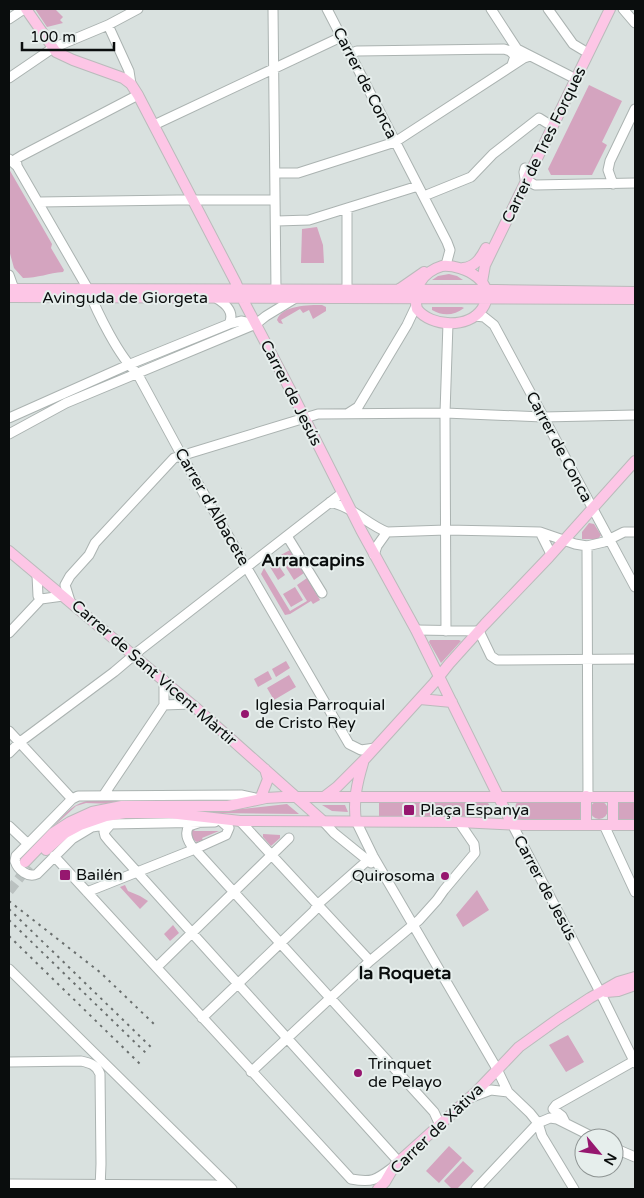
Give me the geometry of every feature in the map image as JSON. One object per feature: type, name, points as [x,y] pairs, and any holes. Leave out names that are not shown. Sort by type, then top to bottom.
[{"type":"main road","points":[[25,9],[53,48],[62,56],[123,78],[131,84]]},
{"type":"main road","name":"Carrer de Tres Forques","points":[[475,316],[483,308],[485,264],[526,181],[586,51],[603,9]]},
{"type":"main road","name":"Carrer de Tres Forques","points":[[463,268],[469,267],[482,257],[570,76],[610,9]]},
{"type":"main road","name":"Carrer de Jesús","points":[[131,84],[154,125],[374,556],[416,630],[512,824]]},
{"type":"main road","points":[[442,266],[425,275],[418,284],[416,298],[421,314],[438,322],[448,323],[466,320],[475,316]]},
{"type":"main road","points":[[398,290],[422,272],[442,266],[463,268],[474,273],[485,290]]},
{"type":"main road","points":[[552,294],[577,287],[635,287]]},
{"type":"main road","points":[[240,294],[276,290],[398,290],[416,298]]},
{"type":"main road","points":[[240,294],[294,299],[416,298],[485,290],[635,300]]},
{"type":"main road","name":"Avinguda de Giorgeta","points":[[10,292],[240,294]]},
{"type":"main road","name":"Avinguda de Giorgeta","points":[[10,292],[22,298],[89,293],[216,298],[240,294]]},
{"type":"main road","points":[[552,294],[635,294]]},
{"type":"main road","points":[[324,797],[338,787],[364,760],[635,461]]},
{"type":"main road","name":"Carrer de Sant Vicent Màrtir","points":[[9,551],[164,680],[324,821]]},
{"type":"main road","points":[[420,699],[452,702]]},
{"type":"main road","points":[[356,821],[355,797],[364,760]]},
{"type":"main road","points":[[260,799],[268,779],[265,769]]},
{"type":"main road","points":[[586,824],[587,796]]},
{"type":"main road","points":[[608,825],[613,796]]},
{"type":"main road","points":[[635,796],[298,797],[260,799],[238,805],[122,806],[92,812],[70,822],[53,833],[27,864],[65,833],[89,821],[125,813],[169,813],[230,821],[635,825]]},
{"type":"main road","name":"Carrer de Xàtiva","points":[[378,1189],[385,1182],[396,1164],[469,1099],[521,1046],[600,992],[618,982],[635,978]]},
{"type":"main road","points":[[600,992],[635,986]]},
{"type":"street","points":[[9,19],[25,9]]},
{"type":"street","points":[[9,78],[53,48],[108,25],[125,11],[138,9]]},
{"type":"street","points":[[273,9],[276,290]]},
{"type":"street","name":"Carrer de Conca","points":[[327,9],[449,246],[450,254],[442,266]]},
{"type":"street","points":[[491,9],[517,49],[570,76]]},
{"type":"street","points":[[548,9],[573,44],[586,51]]},
{"type":"street","points":[[623,9],[634,17]]},
{"type":"street","points":[[108,25],[129,71],[131,84]]},
{"type":"street","points":[[500,50],[508,36]]},
{"type":"street","points":[[154,125],[341,37]]},
{"type":"street","points":[[350,54],[357,51],[508,50],[513,53],[515,59],[512,66]]},
{"type":"street","points":[[275,173],[298,173],[395,142],[526,56],[530,56]]},
{"type":"street","points":[[17,165],[16,159],[21,156],[138,95]]},
{"type":"street","points":[[613,184],[608,170],[610,161],[635,109]]},
{"type":"street","points":[[424,196],[471,177],[493,154],[539,118],[548,123]]},
{"type":"street","points":[[9,159],[17,165]]},
{"type":"street","name":"Carrer d'Albacete","points":[[17,165],[128,365],[137,373],[182,456],[349,744],[361,750],[375,748]]},
{"type":"street","points":[[525,168],[524,177],[526,181],[535,185],[635,184]]},
{"type":"street","points":[[276,221],[309,220],[418,186]]},
{"type":"street","points":[[38,202],[275,200]]},
{"type":"street","points":[[347,290],[348,209]]},
{"type":"street","points":[[9,275],[10,292]]},
{"type":"street","points":[[216,298],[228,307],[231,318],[228,324]]},
{"type":"street","points":[[348,414],[358,407],[407,325],[416,298]]},
{"type":"street","points":[[9,434],[66,403],[256,324],[294,299]]},
{"type":"street","name":"Carrer de Conca","points":[[475,316],[484,317],[494,326],[635,587]]},
{"type":"street","points":[[17,429],[9,418],[128,365],[228,324],[241,321],[256,324]]},
{"type":"street","points":[[446,630],[445,413],[448,323]]},
{"type":"street","points":[[23,412],[30,422]]},
{"type":"street","points":[[9,633],[40,599],[67,599],[67,581],[89,555],[95,543],[174,458],[318,414],[445,413],[543,417],[635,415]]},
{"type":"street","points":[[9,752],[342,493]]},
{"type":"street","points":[[330,502],[350,508],[378,528],[387,532],[446,530],[540,532],[575,544],[587,546],[610,540],[619,533],[635,532]]},
{"type":"street","points":[[374,556],[377,546],[387,532]]},
{"type":"street","points":[[540,532],[551,554]]},
{"type":"street","points":[[287,536],[322,593]]},
{"type":"street","points":[[587,546],[587,796]]},
{"type":"street","points":[[37,575],[38,596],[40,599]]},
{"type":"street","points":[[416,630],[479,631],[491,656],[495,659],[635,659]]},
{"type":"street","points":[[103,796],[164,705],[164,680]]},
{"type":"street","points":[[164,705],[191,704]]},
{"type":"street","points":[[9,731],[72,799]]},
{"type":"street","points":[[260,799],[241,795],[78,796],[72,799],[16,856],[16,865],[27,875],[37,874],[72,839],[92,827],[111,824],[230,821],[272,855],[370,961]]},
{"type":"street","points":[[87,892],[226,835],[230,821]]},
{"type":"street","points":[[324,821],[334,833],[370,858],[384,875],[497,1069],[508,1092],[538,1123],[542,1136],[574,1189]]},
{"type":"street","points":[[356,821],[370,858]]},
{"type":"street","points":[[201,822],[192,824],[188,829],[188,840],[195,849],[434,1112],[440,1124]]},
{"type":"street","points":[[251,1072],[370,961],[413,926],[437,900],[475,852],[474,844],[460,822]]},
{"type":"street","points":[[54,856],[351,1180],[376,1180],[396,1164],[287,1038],[105,836],[106,828],[111,824]]},
{"type":"street","name":"Carrer de Jesús","points":[[512,824],[635,1062]]},
{"type":"street","points":[[608,825],[634,888]]},
{"type":"street","points":[[9,826],[28,844]]},
{"type":"street","points":[[157,967],[289,838]]},
{"type":"street","points":[[202,1018],[314,911],[317,905],[370,858]]},
{"type":"street","points":[[9,969],[230,1189]]},
{"type":"street","points":[[81,1061],[86,1056],[87,1045]]},
{"type":"street","points":[[9,1062],[81,1061],[95,1066],[98,1070],[100,1078],[100,1186]]},
{"type":"street","points":[[565,1122],[562,1116],[553,1109],[556,1105],[635,1062]]},
{"type":"street","points":[[100,1078],[106,1072],[115,1073]]},
{"type":"street","points":[[469,1099],[486,1091],[508,1092]]},
{"type":"street","points":[[476,1189],[538,1123],[550,1118],[558,1119],[576,1128]]},
{"type":"street","points":[[9,1184],[120,1187],[215,1185],[230,1189]]},
{"type":"shaded area","points":[[35,9],[55,9],[63,17],[60,20],[63,23],[47,27]]},
{"type":"shaded area","points":[[589,85],[622,101],[602,142],[607,145],[592,175],[551,175],[548,169]]},
{"type":"shaded area","points":[[9,169],[52,244],[51,248],[64,270],[63,272],[23,278],[14,268],[9,250]]},
{"type":"shaded area","points":[[317,227],[323,245],[324,263],[301,263],[302,229]]},
{"type":"shaded area","points":[[449,274],[463,280],[432,280],[438,276]]},
{"type":"shaded area","points":[[322,305],[326,307],[326,311],[313,319],[309,310],[303,313],[300,309],[281,320],[283,324],[277,320],[284,311],[296,307]]},
{"type":"shaded area","points":[[432,307],[464,308],[456,313],[444,314],[432,310]]},
{"type":"shaded area","points":[[589,523],[594,524],[601,535],[598,539],[582,539],[582,532]]},
{"type":"shaded area","points":[[290,550],[304,573],[294,580],[279,556]]},
{"type":"shaded area","points":[[277,563],[285,575],[278,580],[270,567]]},
{"type":"shaded area","points":[[264,568],[290,611],[307,601],[297,585],[307,578],[320,600],[313,604],[311,601],[285,615],[261,574]]},
{"type":"shaded area","points":[[295,587],[303,600],[291,607],[283,594]]},
{"type":"shaded area","points":[[430,640],[461,641],[441,663],[429,642]]},
{"type":"shaded area","points":[[286,661],[290,668],[276,677],[272,669]]},
{"type":"shaded area","points":[[268,671],[272,679],[258,687],[254,679]]},
{"type":"shaded area","points":[[289,675],[296,687],[274,700],[267,688]]},
{"type":"shaded area","points":[[91,800],[243,800],[115,804],[86,803],[76,806]]},
{"type":"shaded area","points":[[635,800],[635,820],[619,820],[618,802]]},
{"type":"shaded area","points":[[577,801],[581,803],[581,818],[578,820],[517,820],[515,816],[517,802]]},
{"type":"shaded area","points":[[595,801],[603,801],[608,806],[606,817],[595,819],[590,814],[590,806]]},
{"type":"shaded area","points":[[379,802],[486,802],[489,804],[489,812],[486,816],[379,816]]},
{"type":"shaded area","points":[[287,804],[299,814],[212,813],[178,809],[242,809]]},
{"type":"shaded area","points":[[322,805],[345,805],[348,812],[332,811]]},
{"type":"shaded area","points":[[76,806],[54,826],[70,809]]},
{"type":"shaded area","points":[[192,829],[195,831],[219,831],[197,842],[192,837]]},
{"type":"shaded area","points":[[263,834],[280,835],[280,838],[271,846],[263,837]]},
{"type":"shaded area","points":[[125,885],[128,891],[148,901],[140,909],[120,887]]},
{"type":"shaded area","points":[[477,890],[489,910],[463,927],[456,915]]},
{"type":"shaded area","points":[[173,925],[179,933],[170,941],[164,934]]},
{"type":"shaded area","points":[[568,1035],[584,1062],[566,1072],[549,1045]]},
{"type":"shaded area","points":[[449,1146],[462,1158],[439,1183],[426,1171]]},
{"type":"shaded area","points":[[463,1161],[474,1171],[457,1189],[452,1189],[444,1181]]},
{"type":"tunnel","points":[[9,891],[29,866]]},
{"type":"railway","points":[[9,901],[101,973],[155,1025]]},
{"type":"railway","points":[[9,909],[153,1049]]},
{"type":"railway","points":[[9,920],[148,1055]]},
{"type":"railway","points":[[9,936],[141,1065]]},
{"type":"place","name":"Iglesia Parroquial de Cristo Rey","points":[[245,714]]},
{"type":"place","name":"Plaça Espanya","points":[[409,810]]},
{"type":"place","name":"Bailén","points":[[65,875]]},
{"type":"place","name":"Quirosoma","points":[[445,876]]},
{"type":"place","name":"Trinquet de Pelayo","points":[[358,1073]]},
{"type":"district","name":"Arrancapins","points":[[313,560]]},
{"type":"district","name":"la Roqueta","points":[[405,973]]}]
